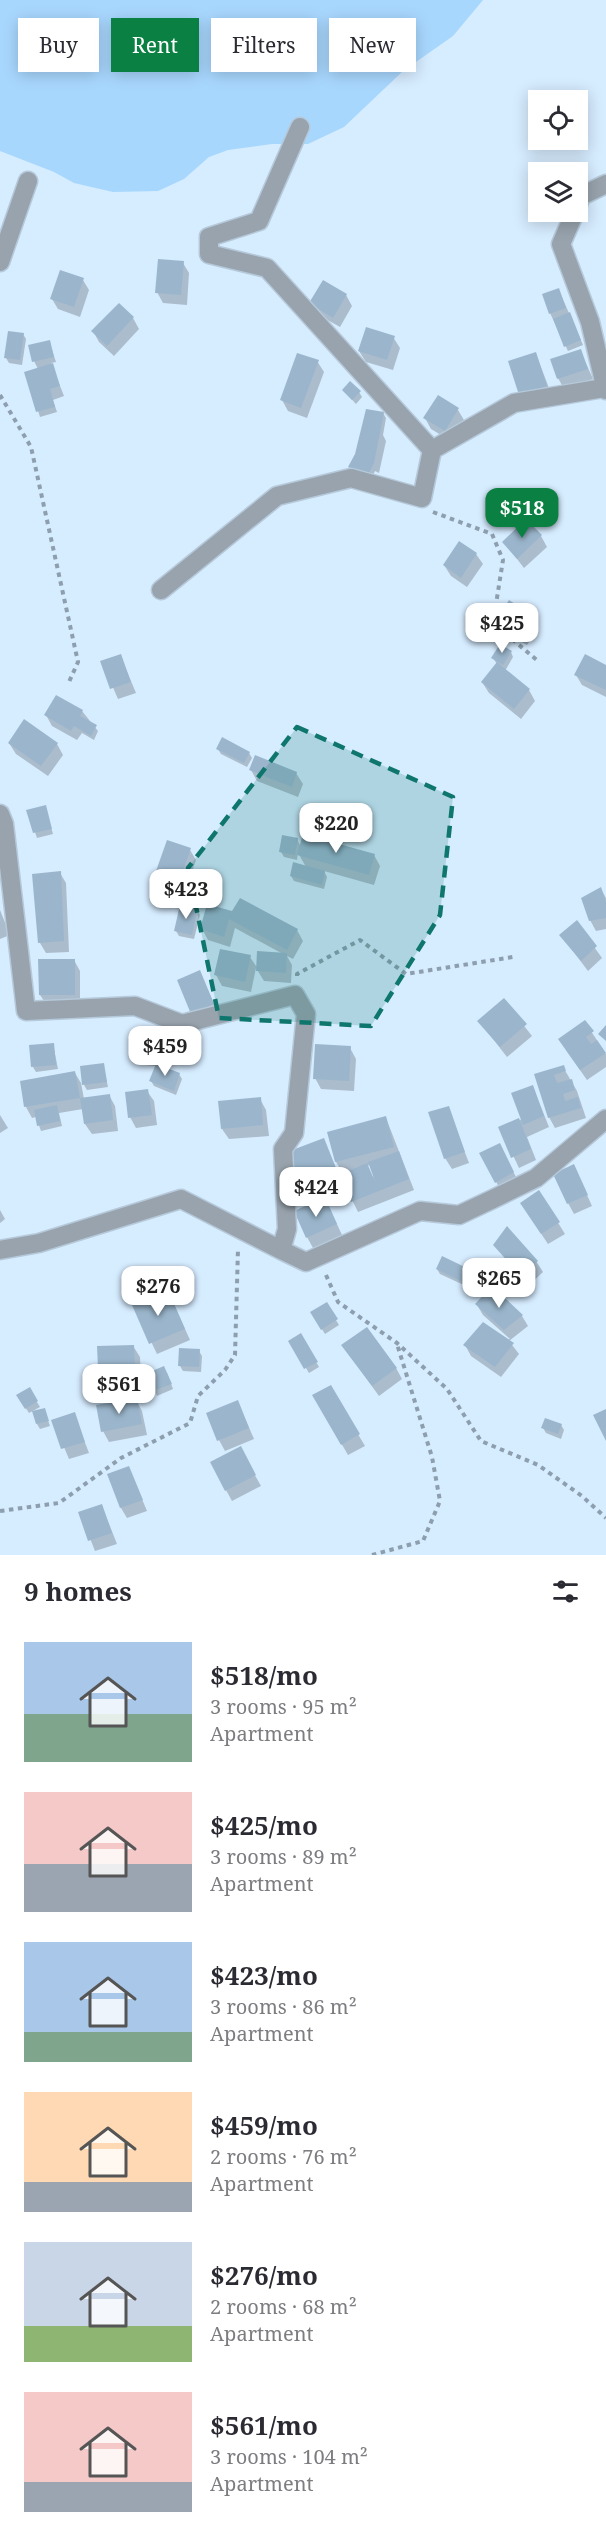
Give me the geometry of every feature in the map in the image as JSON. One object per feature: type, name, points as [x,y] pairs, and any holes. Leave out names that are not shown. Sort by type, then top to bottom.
[{"type":"street","points":[[300,128],[259,221],[209,237],[209,254],[267,268],[432,450]]},
{"type":"street","points":[[0,262],[28,181]]},
{"type":"street","points":[[588,193],[606,184]]},
{"type":"street","points":[[161,590],[277,496],[351,478],[422,498],[432,450],[514,404],[605,389],[590,322],[561,244],[571,222]]},
{"type":"street","points":[[0,814],[4,824],[26,1011],[135,1006],[182,1024],[295,995],[306,1014],[294,1133],[283,1149],[287,1229],[281,1250]]},
{"type":"street","points":[[0,1250],[39,1243],[181,1199],[306,1262],[420,1211],[459,1215],[485,1203],[536,1178],[606,1119]]},
{"type":"path","points":[[0,395],[30,447],[78,662],[69,682]]},
{"type":"path","points":[[422,498],[423,509],[492,534],[503,560],[493,623],[538,661]]},
{"type":"path","points":[[295,995],[297,974],[360,940],[406,974],[513,957]]},
{"type":"path","points":[[0,1511],[58,1503],[121,1458],[190,1423],[198,1396],[225,1370],[235,1355],[238,1248],[247,1233]]},
{"type":"path","points":[[306,1262],[326,1273],[338,1302],[397,1343],[447,1389],[481,1441],[538,1465],[582,1496],[606,1518]]},
{"type":"path","points":[[372,1555],[423,1541],[440,1501],[432,1457],[397,1343]]},
{"type":"highlighted area","points":[[297,727],[453,797],[440,915],[371,1026],[219,1018],[188,868]]},
{"type":"shaded area","points":[[0,0],[483,0],[453,36],[416,62],[416,18],[329,18],[329,72],[402,72],[344,127],[308,144],[272,144],[228,150],[209,157],[184,179],[158,191],[113,192],[74,183],[54,172],[0,151]]},
{"type":"building","points":[[158,259],[184,261],[181,295],[155,293]]},
{"type":"building","points":[[60,270],[84,278],[74,307],[50,299]]},
{"type":"building","points":[[323,280],[347,294],[333,318],[309,303]]},
{"type":"building","points":[[559,288],[566,308],[549,314],[542,294]]},
{"type":"building","points":[[119,303],[134,317],[107,346],[91,331]]},
{"type":"building","points":[[570,312],[581,340],[564,347],[553,319]]},
{"type":"building","points":[[366,327],[395,336],[387,360],[358,351]]},
{"type":"building","points":[[8,331],[24,333],[20,360],[4,358]]},
{"type":"building","points":[[50,340],[54,357],[32,362],[28,345]]},
{"type":"building","points":[[581,349],[588,369],[557,379],[550,359]]},
{"type":"building","points":[[536,352],[547,386],[519,395],[508,361]]},
{"type":"building","points":[[297,353],[319,360],[301,408],[280,400]]},
{"type":"building","points":[[53,363],[60,386],[50,389],[55,407],[36,412],[24,372]]},
{"type":"building","points":[[350,381],[361,391],[352,400],[342,390]]},
{"type":"building","points":[[438,395],[459,408],[445,431],[423,418]]},
{"type":"building","points":[[366,409],[384,412],[374,463],[367,477],[348,467],[355,454]]},
{"type":"building","points":[[526,519],[542,535],[517,559],[502,542]]},
{"type":"building","points":[[459,541],[477,553],[461,578],[443,565]]},
{"type":"building","points":[[509,600],[533,616],[520,635],[496,620]]},
{"type":"building","points":[[500,644],[512,651],[503,665],[491,658]]},
{"type":"building","points":[[121,654],[131,682],[110,689],[100,661]]},
{"type":"building","points":[[585,654],[606,665],[606,690],[574,675]]},
{"type":"building","points":[[497,662],[530,689],[514,709],[481,682]]},
{"type":"building","points":[[56,695],[83,710],[80,716],[97,725],[91,736],[74,726],[71,731],[44,715]]},
{"type":"building","points":[[24,719],[58,743],[41,766],[8,743]]},
{"type":"building","points":[[222,737],[250,752],[244,763],[216,749]]},
{"type":"building","points":[[255,755],[297,772],[292,787],[249,770]]},
{"type":"building","points":[[46,805],[52,829],[33,833],[26,810]]},
{"type":"building","points":[[303,834],[375,854],[369,875],[297,855]]},
{"type":"building","points":[[282,835],[298,838],[295,855],[279,852]]},
{"type":"building","points":[[167,840],[191,848],[180,879],[156,871]]},
{"type":"building","points":[[293,862],[325,871],[322,885],[290,876]]},
{"type":"building","points":[[61,871],[64,941],[38,943],[32,874]]},
{"type":"building","points":[[601,887],[606,902],[606,918],[589,921],[581,898]]},
{"type":"building","points":[[240,898],[298,929],[287,950],[229,919],[224,937],[200,929],[207,904],[232,911]]},
{"type":"building","points":[[180,905],[198,908],[192,935],[174,931]]},
{"type":"building","points":[[577,920],[597,946],[581,961],[559,935]]},
{"type":"building","points":[[220,949],[251,955],[245,982],[214,975]]},
{"type":"building","points":[[257,951],[287,953],[286,973],[256,971]]},
{"type":"building","points":[[38,959],[75,959],[75,995],[39,995]]},
{"type":"building","points":[[200,970],[214,1004],[191,1014],[177,980]]},
{"type":"building","points":[[504,998],[527,1024],[500,1047],[477,1021]]},
{"type":"building","points":[[585,1020],[594,1031],[586,1037],[591,1044],[597,1040],[606,1053],[580,1070],[558,1039]]},
{"type":"building","points":[[606,1025],[606,1041],[598,1034]]},
{"type":"building","points":[[143,1040],[158,1042],[157,1062],[141,1061]]},
{"type":"building","points":[[54,1043],[56,1065],[31,1067],[29,1045]]},
{"type":"building","points":[[315,1044],[351,1046],[349,1081],[313,1079]]},
{"type":"building","points":[[104,1063],[107,1082],[82,1085],[80,1066]]},
{"type":"building","points":[[156,1064],[180,1073],[174,1091],[149,1081]]},
{"type":"building","points":[[564,1065],[566,1071],[554,1075],[557,1083],[572,1079],[575,1090],[563,1094],[565,1101],[578,1097],[581,1108],[548,1118],[534,1074]]},
{"type":"building","points":[[75,1071],[80,1098],[24,1107],[20,1081]]},
{"type":"building","points":[[533,1085],[544,1116],[523,1125],[511,1093]]},
{"type":"building","points":[[148,1089],[152,1115],[128,1118],[125,1092]]},
{"type":"building","points":[[110,1094],[113,1120],[84,1124],[80,1098]]},
{"type":"building","points":[[261,1097],[263,1125],[221,1129],[218,1101]]},
{"type":"building","points":[[57,1105],[60,1121],[37,1126],[34,1110]]},
{"type":"building","points":[[449,1106],[465,1152],[444,1159],[428,1112]]},
{"type":"building","points":[[386,1116],[394,1147],[335,1162],[327,1132]]},
{"type":"building","points":[[519,1118],[531,1149],[511,1158],[498,1127]]},
{"type":"building","points":[[324,1138],[336,1168],[300,1183],[287,1152]]},
{"type":"building","points":[[500,1143],[514,1172],[495,1183],[479,1153]]},
{"type":"building","points":[[399,1151],[409,1179],[351,1202],[339,1175],[367,1163],[376,1184],[368,1162]]},
{"type":"building","points":[[574,1164],[588,1195],[567,1204],[553,1174]]},
{"type":"building","points":[[539,1190],[560,1222],[541,1234],[520,1203]]},
{"type":"building","points":[[325,1197],[337,1224],[306,1238],[294,1211]]},
{"type":"building","points":[[507,1226],[538,1261],[521,1276],[493,1245]]},
{"type":"building","points":[[442,1256],[471,1270],[465,1283],[436,1269]]},
{"type":"building","points":[[492,1286],[523,1315],[504,1330],[475,1304]]},
{"type":"building","points":[[168,1290],[185,1329],[149,1344],[132,1305]]},
{"type":"building","points":[[327,1302],[338,1319],[321,1330],[310,1312]]},
{"type":"building","points":[[483,1322],[514,1343],[495,1367],[463,1345]]},
{"type":"building","points":[[367,1327],[397,1368],[372,1386],[341,1345]]},
{"type":"building","points":[[301,1333],[318,1362],[304,1369],[288,1341]]},
{"type":"building","points":[[134,1345],[135,1367],[98,1368],[97,1346]]},
{"type":"building","points":[[179,1348],[200,1349],[199,1367],[178,1366]]},
{"type":"building","points":[[164,1366],[172,1384],[152,1391],[145,1374]]},
{"type":"building","points":[[331,1385],[360,1434],[341,1445],[312,1395]]},
{"type":"building","points":[[30,1387],[38,1401],[25,1409],[16,1395]]},
{"type":"building","points":[[137,1398],[142,1424],[101,1432],[96,1405]]},
{"type":"building","points":[[238,1400],[249,1428],[217,1441],[206,1413]]},
{"type":"building","points":[[45,1408],[49,1421],[36,1424],[32,1411]]},
{"type":"building","points":[[606,1409],[606,1441],[593,1415]]},
{"type":"building","points":[[75,1412],[85,1442],[61,1449],[51,1420]]},
{"type":"building","points":[[545,1418],[562,1424],[558,1434],[541,1428]]},
{"type":"building","points":[[241,1446],[256,1475],[225,1491],[210,1462]]},
{"type":"building","points":[[129,1466],[143,1500],[120,1508],[107,1474]]},
{"type":"building","points":[[102,1504],[112,1533],[88,1541],[78,1512]]}]
